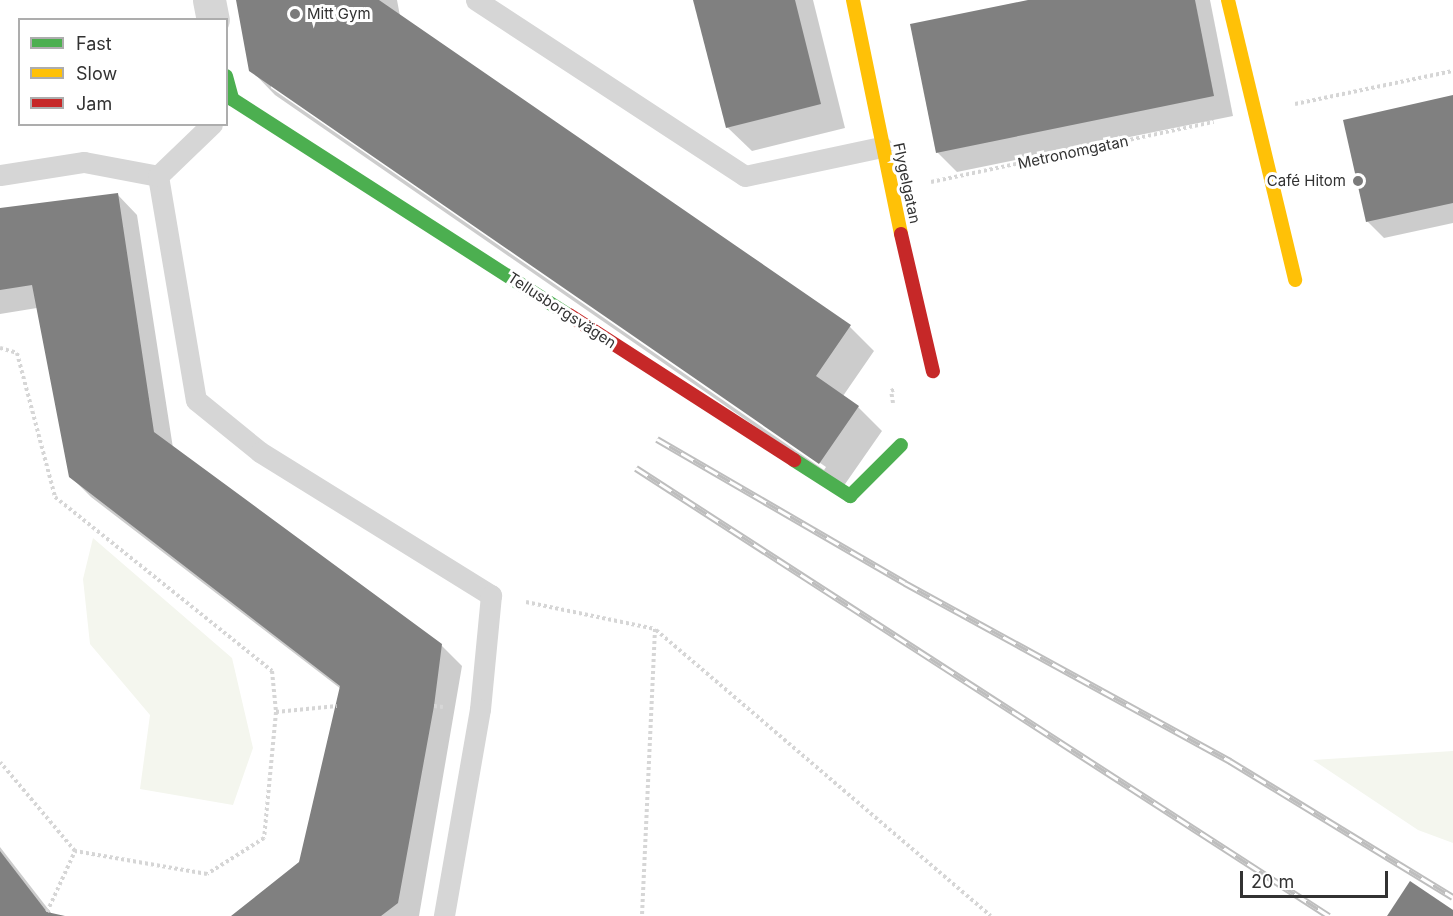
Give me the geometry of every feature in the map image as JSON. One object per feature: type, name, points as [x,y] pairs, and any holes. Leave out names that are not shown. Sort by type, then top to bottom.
[{"type":"street","points":[[209,0],[213,18]]},
{"type":"street","points":[[1228,0],[1295,280]]},
{"type":"street","name":"Flygelgatan","points":[[857,1],[891,191],[933,371]]},
{"type":"street","name":"Tellusborgsvägen","points":[[229,102],[850,496],[901,446]]},
{"type":"lane","points":[[476,0],[745,176],[882,147]]},
{"type":"lane","points":[[158,176],[210,126]]},
{"type":"lane","points":[[0,175],[84,162],[158,176]]},
{"type":"lane","points":[[158,176],[196,400],[260,452],[491,595],[480,710],[444,916]]},
{"type":"path","name":"Metronomgatan","points":[[891,191],[1453,71]]},
{"type":"path","points":[[0,348],[17,353],[55,497],[272,671],[276,712],[264,838],[207,874],[75,851],[0,762]]},
{"type":"path","points":[[491,595],[655,629],[991,916]]},
{"type":"path","points":[[642,916],[655,629]]},
{"type":"path","points":[[276,712],[337,706]]},
{"type":"path","points":[[47,912],[75,851]]},
{"type":"shaded area","points":[[93,538],[232,658],[253,748],[233,805],[140,789],[150,715],[90,644],[83,579]]},
{"type":"shaded area","points":[[1453,751],[1453,843],[1418,830],[1313,760]]},
{"type":"building","points":[[236,0],[379,0],[851,325],[816,376],[859,406],[819,464],[249,71]]},
{"type":"building","points":[[693,0],[795,0],[821,104],[726,128]]},
{"type":"building","points":[[1028,0],[1195,0],[1214,96],[936,153],[910,24]]},
{"type":"building","points":[[1453,95],[1453,203],[1366,222],[1343,120]]},
{"type":"building","points":[[118,193],[154,432],[442,644],[434,706],[398,903],[381,916],[231,916],[299,862],[340,686],[69,477],[32,285],[0,290],[0,208]]},
{"type":"building","points":[[0,851],[47,912],[65,916],[0,916]]},
{"type":"building","points":[[1410,881],[1453,910],[1453,916],[1387,916]]},
{"type":"railway","points":[[657,439],[905,583],[1230,761],[1453,897]]},
{"type":"railway","points":[[636,468],[1329,916]]},
{"type":"traffic: fast","points":[[228,84],[232,99],[569,315]]},
{"type":"traffic: fast","points":[[794,460],[850,496],[901,445]]},
{"type":"traffic: slow","points":[[853,0],[901,234]]},
{"type":"traffic: slow","points":[[1228,0],[1295,280]]},
{"type":"traffic: jam","points":[[901,234],[933,371]]},
{"type":"traffic: jam","points":[[569,315],[794,460]]},
{"type":"place","name":"Mitt Gym","points":[[295,14]]},
{"type":"place","name":"Café Hitom","points":[[1358,181]]}]
